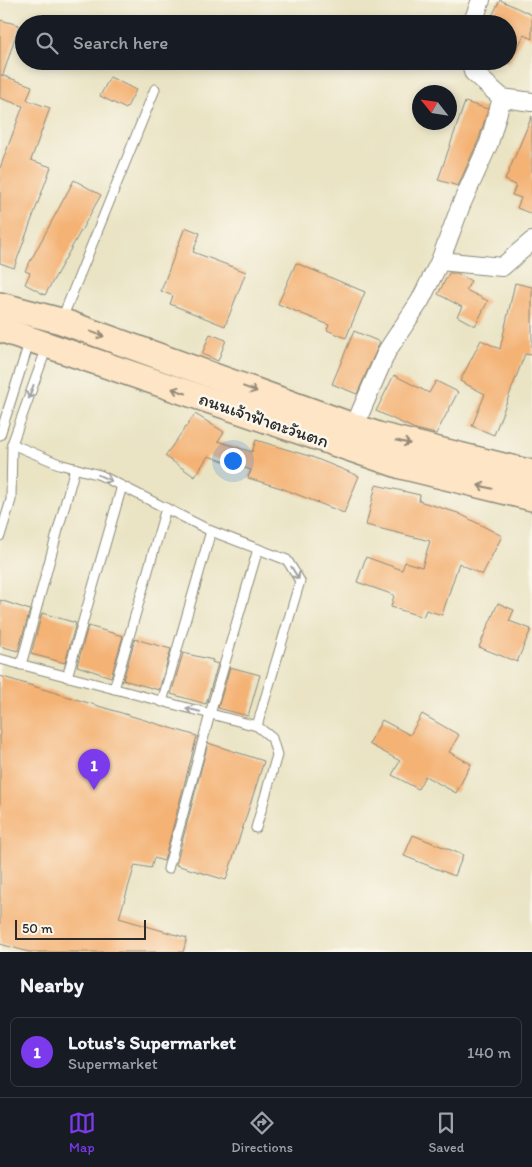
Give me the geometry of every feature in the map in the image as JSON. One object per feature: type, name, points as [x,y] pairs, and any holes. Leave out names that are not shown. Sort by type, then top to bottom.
[{"type":"main road","name":"ถนนเจ้าฟ้าตะวันตก","points":[[0,305],[61,321],[378,435],[532,473]]},
{"type":"main road","name":"ถนนเจ้าฟ้าตะวันตก","points":[[0,329],[401,466],[532,498]]},
{"type":"street","points":[[475,15],[481,0]]},
{"type":"street","points":[[473,70],[502,98],[532,102]]},
{"type":"street","points":[[354,427],[387,351],[420,301],[440,261],[461,205],[489,143],[502,98]]},
{"type":"street","points":[[440,261],[502,267],[532,241]]},
{"type":"lane","points":[[61,321],[155,88]]},
{"type":"lane","points":[[0,435],[39,343]]},
{"type":"lane","points":[[0,536],[11,500],[12,444],[39,343]]},
{"type":"lane","points":[[12,444],[100,475],[211,531],[287,560],[300,581],[257,726]]},
{"type":"lane","points":[[21,664],[76,468]]},
{"type":"lane","points":[[67,676],[122,486]]},
{"type":"lane","points":[[114,689],[166,508]]},
{"type":"lane","points":[[162,702],[211,531]]},
{"type":"lane","points":[[168,869],[210,714],[258,549]]},
{"type":"lane","points":[[0,659],[257,726],[272,738],[277,756],[256,828]]},
{"type":"building","points":[[500,0],[532,15],[532,39],[524,35],[517,49],[517,15],[492,15]]},
{"type":"building","points":[[0,20],[15,24],[15,38],[3,75],[1,75],[32,86],[27,100],[50,108],[31,160],[51,167],[14,268],[0,263],[0,168],[23,106],[0,98]]},
{"type":"building","points":[[110,77],[136,90],[126,109],[100,96]]},
{"type":"building","points":[[465,102],[488,109],[479,139],[458,186],[438,180],[455,130],[457,130]]},
{"type":"building","points":[[532,116],[532,214],[517,208],[521,198],[512,195],[516,185],[505,180]]},
{"type":"building","points":[[74,180],[101,195],[45,295],[25,284],[30,273],[25,271]]},
{"type":"building","points":[[185,227],[200,233],[193,252],[246,272],[225,326],[170,304],[173,296],[161,291]]},
{"type":"building","points":[[296,263],[365,292],[346,338],[327,330],[329,325],[278,304]]},
{"type":"building","points":[[449,273],[457,273],[471,281],[466,290],[488,301],[475,326],[457,316],[462,307],[438,294]]},
{"type":"building","points":[[515,283],[532,287],[532,355],[525,354],[494,435],[472,426],[485,394],[460,381],[481,340],[500,349]]},
{"type":"building","points":[[354,331],[380,342],[357,394],[332,384]]},
{"type":"building","points":[[210,334],[226,340],[218,361],[202,354]]},
{"type":"building","points":[[394,375],[429,393],[436,381],[458,392],[436,434],[415,429],[376,411]]},
{"type":"building","points":[[195,414],[224,432],[218,441],[252,452],[256,440],[312,457],[359,476],[344,513],[281,488],[248,478],[251,470],[208,456],[195,477],[165,456]]},
{"type":"building","points":[[376,485],[420,495],[419,501],[458,513],[502,536],[482,575],[459,563],[442,615],[426,610],[423,617],[391,607],[394,595],[357,582],[366,557],[402,570],[405,562],[422,567],[430,541],[366,525]]},
{"type":"building","points":[[0,600],[30,610],[18,651],[0,646]]},
{"type":"building","points":[[498,603],[514,610],[509,621],[531,629],[517,662],[479,647]]},
{"type":"building","points":[[42,613],[76,623],[65,663],[31,654]]},
{"type":"building","points":[[88,626],[123,636],[111,677],[77,666]]},
{"type":"building","points":[[135,639],[171,649],[159,690],[123,680]]},
{"type":"building","points":[[183,653],[213,660],[212,662],[218,664],[206,704],[171,694]]},
{"type":"building","points":[[230,667],[260,675],[248,716],[218,708]]},
{"type":"building","points":[[0,676],[197,736],[164,861],[154,858],[151,868],[135,865],[119,918],[187,938],[183,952],[29,952],[0,944]]},
{"type":"building","points":[[422,714],[459,735],[449,752],[471,764],[456,793],[425,776],[418,789],[392,775],[400,761],[369,744],[382,720],[410,735]]},
{"type":"building","points":[[208,743],[264,761],[226,880],[176,865]]},
{"type":"building","points":[[413,835],[463,855],[455,876],[404,856]]},
{"type":"place","name":"Lotus's Supermarket","points":[[94,790]]}]
